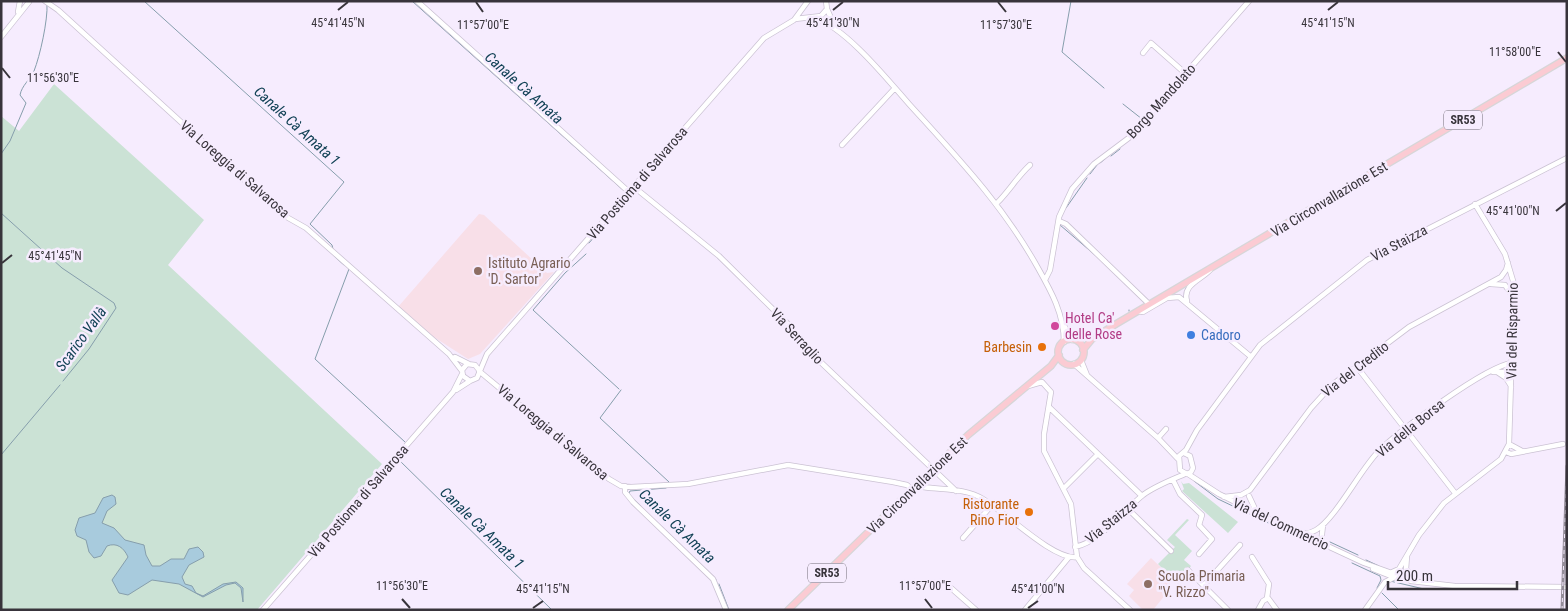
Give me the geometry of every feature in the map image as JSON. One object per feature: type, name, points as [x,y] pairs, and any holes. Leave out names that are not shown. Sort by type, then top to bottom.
[{"type":"main road","name":"Via Circonvallazione Est","points":[[1092,339],[1567,58]]},
{"type":"main road","points":[[1062,362],[1059,348],[1064,342],[1092,339]]},
{"type":"main road","points":[[1051,366],[1062,362],[1074,364],[1081,360],[1083,350],[1092,339]]},
{"type":"main road","points":[[1074,340],[1083,350]]},
{"type":"main road","points":[[1051,366],[1059,355]]},
{"type":"main road","name":"Via Circonvallazione Est","points":[[788,610],[968,435],[1051,366]]},
{"type":"street","points":[[18,13],[20,1]]},
{"type":"street","points":[[24,1],[29,1]]},
{"type":"street","points":[[1,37],[29,1]]},
{"type":"street","points":[[417,1],[629,192]]},
{"type":"street","name":"Borgo Mandolato","points":[[1045,280],[1050,270],[1064,203],[1072,189],[1094,164],[1130,137],[1249,1]]},
{"type":"street","name":"Via Loreggia di Salvarosa","points":[[46,2],[58,10],[283,215],[306,228],[334,251],[449,354],[462,372]]},
{"type":"street","points":[[814,17],[824,14],[826,3]]},
{"type":"street","points":[[826,3],[835,26],[895,88],[997,203],[1045,280],[1064,326],[1074,340]]},
{"type":"street","name":"Via Postioma di Salvarosa","points":[[807,4],[808,13],[814,17]]},
{"type":"street","name":"Via Postioma di Salvarosa","points":[[479,371],[487,354],[767,36],[794,20],[807,4]]},
{"type":"street","points":[[814,17],[835,26]]},
{"type":"street","name":"Via Postioma di Salvarosa","points":[[794,20],[814,17]]},
{"type":"street","points":[[1,26],[6,30]]},
{"type":"street","points":[[1143,53],[1151,43],[1186,74]]},
{"type":"street","points":[[842,145],[895,88]]},
{"type":"street","name":"Via Staizza","points":[[1178,459],[1189,446],[1195,432],[1250,356],[1271,334],[1373,256],[1567,158]]},
{"type":"street","points":[[997,203],[1015,185],[1016,177],[1030,165]]},
{"type":"street","name":"Via Serraglio","points":[[634,187],[718,256],[788,324],[809,351],[956,491]]},
{"type":"street","name":"Via del Risparmio","points":[[1475,204],[1507,260],[1513,278],[1515,299],[1512,390],[1510,438],[1506,452]]},
{"type":"street","points":[[1059,221],[1066,224],[1149,304]]},
{"type":"street","points":[[1501,278],[1507,268],[1507,260]]},
{"type":"street","points":[[1188,302],[1186,295],[1189,287],[1214,267]]},
{"type":"street","name":"Via del Credito","points":[[1243,495],[1251,489],[1318,399],[1412,325],[1501,278],[1508,276],[1513,278]]},
{"type":"street","points":[[1513,278],[1503,284],[1510,289],[1515,299]]},
{"type":"street","name":"Via del Credito","points":[[1490,284],[1503,284]]},
{"type":"street","points":[[1138,311],[1145,311],[1174,296],[1188,302],[1250,356]]},
{"type":"street","points":[[1064,326],[1064,342]]},
{"type":"street","name":"Via Loreggia di Salvarosa","points":[[449,354],[470,364]]},
{"type":"street","name":"Via Postioma di Salvarosa","points":[[470,364],[487,354]]},
{"type":"street","points":[[1081,360],[1087,376]]},
{"type":"street","points":[[470,364],[479,371],[476,379],[470,381],[466,379],[462,372],[464,366],[470,364]]},
{"type":"street","points":[[1074,364],[1158,438],[1178,459],[1179,466],[1173,480],[1180,494],[1202,515],[1199,525],[1212,539],[1199,554]]},
{"type":"street","name":"Via della Borsa","points":[[1318,529],[1372,458],[1450,396],[1503,365],[1512,365]]},
{"type":"street","name":"Via della Borsa","points":[[1490,373],[1506,371],[1512,365]]},
{"type":"street","points":[[1358,367],[1455,493]]},
{"type":"street","name":"Via Loreggia di Salvarosa","points":[[479,371],[609,479],[625,486],[701,483],[765,468],[788,465],[900,483],[908,485],[912,489]]},
{"type":"street","name":"Via Postioma di Salvarosa","points":[[453,392],[462,372]]},
{"type":"street","points":[[1497,372],[1507,380],[1512,390]]},
{"type":"street","name":"Via Loreggia di Salvarosa","points":[[476,379],[488,379]]},
{"type":"street","name":"Via Postioma di Salvarosa","points":[[263,610],[453,392],[470,381]]},
{"type":"street","points":[[1022,389],[1042,382],[1051,390],[1052,398],[1044,434],[1044,451],[1047,461],[1064,488],[1072,507],[1077,557],[1084,568],[1130,610]]},
{"type":"street","points":[[1050,408],[1142,496]]},
{"type":"street","points":[[1158,438],[1166,429]]},
{"type":"street","points":[[1509,444],[1523,451]]},
{"type":"street","points":[[1365,610],[1383,585],[1399,570],[1423,529],[1455,493],[1499,460],[1506,452],[1510,454],[1563,444]]},
{"type":"street","points":[[1170,450],[1190,456],[1189,446]]},
{"type":"street","points":[[1064,488],[1098,454]]},
{"type":"street","name":"Via del Commercio","points":[[1190,456],[1193,468],[1200,480]]},
{"type":"street","points":[[1179,466],[1186,474],[1193,468]]},
{"type":"street","name":"Via Staizza","points":[[1075,547],[1088,542],[1142,496],[1186,474]]},
{"type":"street","name":"Via del Commercio","points":[[1186,474],[1200,480],[1224,497],[1392,575],[1417,582],[1461,586],[1567,587]]},
{"type":"street","points":[[918,483],[924,488],[956,491],[978,496],[1047,546],[1069,557],[1077,557]]},
{"type":"street","points":[[625,486],[625,492],[633,502],[713,579],[726,610]]},
{"type":"street","name":"Via del Credito","points":[[1249,496],[1251,489]]},
{"type":"street","points":[[1224,497],[1243,495],[1240,504]]},
{"type":"street","points":[[1240,504],[1249,496],[1252,505],[1259,514]]},
{"type":"street","points":[[963,538],[992,505]]},
{"type":"street","points":[[1128,509],[1172,551]]},
{"type":"street","name":"Via della Borsa","points":[[1318,542],[1325,522]]},
{"type":"street","points":[[1301,533],[1310,533],[1318,529],[1318,542]]},
{"type":"street","points":[[1204,585],[1240,545]]},
{"type":"street","points":[[1408,552],[1405,563],[1407,572],[1417,582]]},
{"type":"street","points":[[1252,556],[1269,584],[1267,598],[1258,610]]},
{"type":"street","points":[[1025,610],[1069,557]]},
{"type":"street","name":"Via del Commercio","points":[[1364,563],[1383,574],[1392,575]]},
{"type":"street","points":[[1188,570],[1228,610]]},
{"type":"street","points":[[1383,574],[1383,585]]},
{"type":"street","points":[[951,588],[976,610]]},
{"type":"street","points":[[1267,598],[1277,610]]},
{"type":"shaded area","points":[[479,214],[484,215],[547,273],[554,272],[480,354],[468,359],[426,332],[398,307]]},
{"type":"shaded area","name":"Scuola Primaria \"V. Rizzo\"","points":[[1151,558],[1169,575],[1167,578],[1170,582],[1170,589],[1153,610],[1143,610],[1129,596],[1134,590],[1127,584]]},
{"type":"green space","points":[[54,84],[204,220],[168,265],[382,464],[257,610],[1,610],[1,116],[19,131]]},
{"type":"green space","points":[[1181,481],[1183,484],[1189,483],[1238,522],[1228,533],[1182,491],[1184,489]]},
{"type":"green space","points":[[1187,519],[1189,520],[1175,535],[1192,551],[1184,560],[1191,566],[1178,584],[1158,564],[1175,547],[1167,540]]},
{"type":"water","points":[[112,495],[115,497],[116,504],[107,511],[102,523],[114,528],[125,540],[144,545],[146,555],[152,566],[160,566],[171,559],[184,559],[189,549],[198,547],[203,552],[204,557],[189,565],[182,577],[185,584],[192,586],[196,593],[203,596],[223,584],[236,582],[243,588],[243,602],[241,588],[235,583],[226,585],[203,597],[179,584],[152,580],[128,595],[119,593],[112,580],[128,557],[124,551],[117,545],[111,545],[107,546],[101,556],[94,558],[89,552],[86,540],[77,536],[75,530],[79,518],[95,513],[103,498]]},
{"type":"waterway","name":"Canale Cà Amata 1","points":[[144,1],[344,182],[310,224],[332,245],[333,249]]},
{"type":"waterway","name":"Canale Cà Amata","points":[[412,1],[623,190]]},
{"type":"waterway","points":[[1071,1],[1062,52],[1104,88]]},
{"type":"waterway","name":"Scarico Vallà","points":[[1,154],[10,141],[26,103],[20,95],[22,88],[34,71],[39,56],[45,28],[47,4]]},
{"type":"waterway","points":[[1123,104],[1142,119]]},
{"type":"waterway","points":[[1130,133],[1137,126]]},
{"type":"waterway","points":[[1111,156],[1120,149]]},
{"type":"waterway","points":[[1100,163],[1105,159]]},
{"type":"waterway","points":[[1090,174],[1097,165]]},
{"type":"waterway","points":[[1066,208],[1087,178]]},
{"type":"waterway","name":"Canale Cà Amata","points":[[589,243],[630,196]]},
{"type":"waterway","name":"Scarico Vallà","points":[[1,213],[62,268],[114,303],[116,308],[89,349],[63,381]]},
{"type":"waterway","points":[[1060,225],[1095,255]]},
{"type":"waterway","name":"Canale Cà Amata","points":[[586,254],[565,273],[533,310],[619,389]]},
{"type":"waterway","name":"Canale Cà Amata 1","points":[[334,256],[344,265]]},
{"type":"waterway","name":"Canale Cà Amata 1","points":[[349,269],[315,359],[405,442]]},
{"type":"waterway","name":"Scarico Vallà","points":[[1,455],[60,385]]},
{"type":"waterway","name":"Canale Cà Amata","points":[[621,390],[600,418],[669,482]]},
{"type":"waterway","name":"Canale Cà Amata 1","points":[[394,456],[402,446]]},
{"type":"waterway","name":"Canale Cà Amata 1","points":[[399,460],[552,610]]},
{"type":"waterway","points":[[1194,481],[1218,499],[1281,529]]},
{"type":"waterway","name":"Canale Cà Amata","points":[[629,493],[630,491],[666,488]]},
{"type":"waterway","name":"Canale Cà Amata","points":[[631,497],[641,506]]},
{"type":"waterway","name":"Canale Cà Amata","points":[[665,530],[716,579]]},
{"type":"waterway","points":[[1330,542],[1358,555]]},
{"type":"waterway","points":[[1366,560],[1379,566]]},
{"type":"waterway","points":[[1352,563],[1380,576],[1381,580],[1377,588]]},
{"type":"waterway","points":[[1390,581],[1424,589]]},
{"type":"waterway","name":"Canale Cà Amata","points":[[719,584],[729,610]]},
{"type":"waterway","points":[[1382,593],[1399,610]]},
{"type":"railway","points":[[1562,610],[1567,466]]},
{"type":"place","name":"Istituto Agrario 'D. Sartor'","points":[[478,271]]},
{"type":"place","name":"Hotel Ca' delle Rose","points":[[1055,326]]},
{"type":"place","name":"Cadoro","points":[[1191,335]]},
{"type":"place","name":"Barbesin","points":[[1042,347]]},
{"type":"place","name":"Ristorante Rino Fior","points":[[1029,512]]},
{"type":"place","name":"Scuola Primaria \"V. Rizzo\"","points":[[1148,584]]}]
